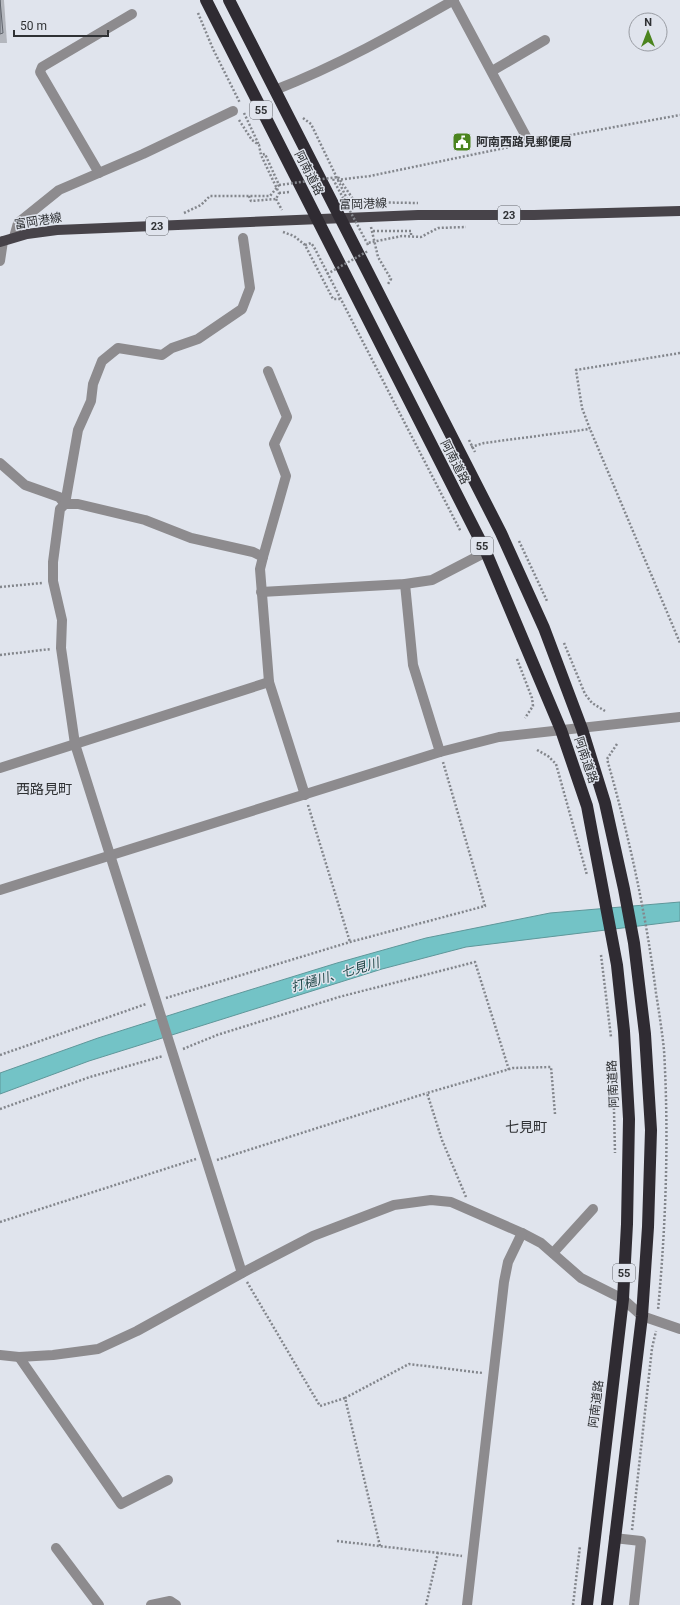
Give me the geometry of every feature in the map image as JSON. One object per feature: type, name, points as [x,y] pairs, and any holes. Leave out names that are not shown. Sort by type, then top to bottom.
[{"type":"highway","name":"阿南道路","points":[[206,0],[486,552],[561,730],[587,806],[613,941],[624,1031],[629,1119],[627,1224],[623,1299],[587,1605]]},
{"type":"highway","name":"阿南道路","points":[[229,0],[501,533],[544,628],[582,729],[605,803],[634,943],[645,1034],[651,1130],[648,1227],[642,1316],[606,1605]]},
{"type":"main road","name":"富岡港線","points":[[1,242],[14,237],[57,230],[339,218],[680,211]]},
{"type":"street","points":[[275,90],[297,82],[370,46],[453,0],[529,142]]},
{"type":"street","points":[[99,172],[40,72],[42,67],[132,14]]},
{"type":"street","points":[[492,71],[545,40]]},
{"type":"street","points":[[14,237],[18,223],[60,190],[143,154],[233,111]]},
{"type":"street","points":[[242,1273],[158,1004],[109,856],[75,744],[61,648],[62,620],[53,582],[53,562],[60,510],[65,504],[78,430],[92,401],[92,384],[102,361],[118,348],[162,355],[172,348],[198,339],[242,309],[250,288],[243,238]]},
{"type":"street","points":[[0,261],[1,242]]},
{"type":"street","points":[[268,371],[288,417],[274,444],[286,476],[260,569],[261,592],[269,682],[305,795]]},
{"type":"street","points":[[0,463],[25,485],[59,496],[65,504]]},
{"type":"street","points":[[65,504],[78,504],[145,520],[191,538],[253,552],[263,557]]},
{"type":"street","points":[[261,592],[405,584],[432,580],[486,552]]},
{"type":"street","points":[[405,584],[413,665],[440,752]]},
{"type":"street","points":[[0,768],[269,682]]},
{"type":"street","points":[[0,890],[440,752],[499,737],[680,717]]},
{"type":"street","points":[[0,1355],[19,1357],[98,1348],[137,1331],[313,1236],[394,1205],[431,1200],[451,1202],[522,1233],[541,1243],[581,1278],[623,1299],[642,1316],[680,1329]]},
{"type":"street","points":[[553,1253],[593,1209]]},
{"type":"street","points":[[467,1605],[508,1262],[522,1233]]},
{"type":"street","points":[[19,1357],[121,1504],[168,1480]]},
{"type":"street","points":[[614,1538],[641,1541],[634,1605]]},
{"type":"street","points":[[56,1548],[99,1605]]},
{"type":"street","points":[[151,1605],[170,1601],[176,1605]]},
{"type":"path","points":[[196,8],[259,145],[261,155],[279,193],[276,199],[256,202],[251,201],[249,196]]},
{"type":"path","points":[[233,111],[252,140],[259,145]]},
{"type":"path","points":[[299,111],[303,118],[312,124],[349,203],[355,202]]},
{"type":"path","points":[[178,215],[201,205],[210,196],[270,196],[279,185],[378,174],[529,142],[680,115]]},
{"type":"path","points":[[318,149],[323,147]]},
{"type":"path","points":[[261,155],[265,154],[279,185]]},
{"type":"path","points":[[333,179],[367,243],[402,236]]},
{"type":"path","points":[[337,179],[352,196]]},
{"type":"path","points":[[388,284],[391,279],[378,258],[373,231],[411,231],[411,237]]},
{"type":"path","points":[[305,244],[312,243],[464,537]]},
{"type":"path","points":[[327,274],[368,251]]},
{"type":"path","points":[[316,265],[333,299],[340,299]]},
{"type":"path","points":[[680,353],[576,370],[582,408],[680,643]]},
{"type":"path","points":[[458,450],[484,443],[590,429]]},
{"type":"path","points":[[0,587],[53,582]]},
{"type":"path","points":[[0,656],[61,648]]},
{"type":"path","points":[[515,654],[532,698],[532,706],[525,718]]},
{"type":"path","points":[[582,686],[592,703],[605,710]]},
{"type":"path","points":[[617,744],[607,759],[622,810],[640,886],[650,941]]},
{"type":"path","points":[[536,750],[548,756],[556,764],[587,878]]},
{"type":"path","points":[[0,1055],[350,942],[485,906],[440,752]]},
{"type":"path","points":[[305,795],[350,942]]},
{"type":"path","points":[[0,1109],[90,1077],[217,1035],[339,997],[475,962],[509,1070]]},
{"type":"path","points":[[0,1222],[427,1093],[509,1070],[551,1067],[555,1114]]},
{"type":"path","points":[[427,1093],[442,1140],[468,1201],[467,1209]]},
{"type":"path","points":[[242,1273],[264,1314],[320,1406],[345,1398],[409,1364],[494,1374]]},
{"type":"path","points":[[345,1398],[380,1546]]},
{"type":"path","points":[[337,1542],[472,1557]]},
{"type":"path","points":[[426,1605],[438,1553]]},
{"type":"water","name":"打樋川、七見川","points":[[680,902],[680,921],[466,947],[382,969],[89,1061],[0,1094],[0,1073],[98,1038],[337,963],[426,938],[550,913]]},
{"type":"building","points":[[0,0],[3,33],[0,34]]},
{"type":"place","name":"阿南西路見郵便局","points":[[462,142]]},
{"type":"district","name":"西路見町","points":[[44,789]]},
{"type":"district","name":"七見町","points":[[526,1127]]}]
